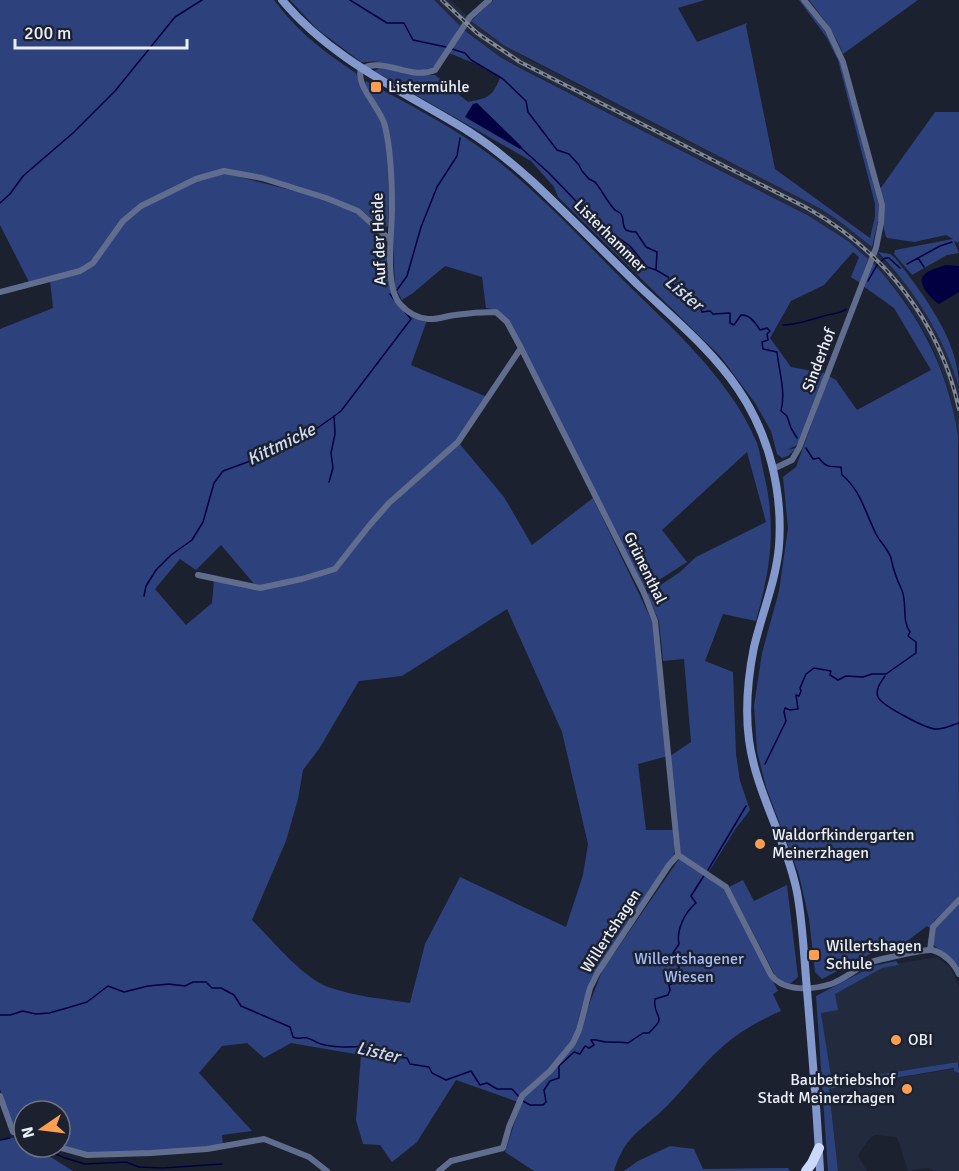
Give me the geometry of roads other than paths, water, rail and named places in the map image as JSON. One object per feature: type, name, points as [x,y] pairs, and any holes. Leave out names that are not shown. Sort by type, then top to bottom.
[{"type":"highway","points":[[806,1171],[819,1148]]},
{"type":"main road","name":"Listerhammer","points":[[282,0],[316,36],[361,69],[470,133],[506,158],[558,205],[722,369],[738,389],[757,422],[773,470],[779,506],[778,547],[773,582],[754,647],[749,678],[747,711],[749,739],[755,770],[791,868],[797,892],[807,987],[820,1171]]},
{"type":"street","points":[[361,69],[375,64],[416,74],[428,74],[440,65],[471,17],[489,0]]},
{"type":"street","name":"Sinderhof","points":[[773,470],[792,460],[800,448],[876,248],[881,224],[882,205],[843,62],[828,30],[804,0]]},
{"type":"street","name":"Auf der Heide","points":[[361,69],[360,80],[382,117],[387,135],[394,294],[400,304],[414,315],[429,319],[477,312],[496,312],[507,322],[521,348]]},
{"type":"street","points":[[0,292],[80,271],[93,263],[123,221],[141,206],[196,179],[224,171],[262,178],[358,210],[390,240]]},
{"type":"street","points":[[198,575],[260,588],[335,569],[389,504],[458,442],[521,348]]},
{"type":"street","name":"Grünenthal","points":[[521,348],[644,593],[655,621],[678,855]]},
{"type":"street","points":[[678,855],[726,887],[776,982],[791,988],[831,984],[877,960],[930,950],[949,959],[959,974]]},
{"type":"street","name":"Willertshagen","points":[[439,1171],[451,1161],[503,1148],[520,1099],[550,1071],[573,1042],[579,1030],[591,986],[598,972],[678,855]]},
{"type":"street","points":[[930,950],[933,927],[959,900]]},
{"type":"street","points":[[0,1096],[12,1129]]},
{"type":"street","points":[[72,1151],[87,1155],[207,1149],[264,1139],[309,1157],[327,1171]]},
{"type":"waterway","points":[[0,203],[23,176],[73,133],[115,91],[175,17],[202,0]]},
{"type":"waterway","name":"Lister","points":[[350,0],[387,23],[404,23],[413,40],[446,47]]},
{"type":"waterway","name":"Lister","points":[[452,49],[465,53],[471,60],[503,79],[526,101],[528,112],[557,150],[569,154],[589,179],[595,182],[612,207],[621,213],[626,230],[636,232],[646,247],[657,252],[656,270],[668,277],[673,285],[698,300],[702,312],[730,313],[730,323],[734,325],[741,315],[744,315],[752,320],[760,330],[767,328],[770,331],[767,334],[768,340],[762,342],[763,349],[777,352],[782,389],[781,411],[787,416],[797,438]]},
{"type":"waterway","name":"Kittmicke","points":[[397,290],[407,276],[421,227],[437,187],[457,156],[460,138]]},
{"type":"waterway","points":[[521,148],[549,173],[595,221],[630,246],[647,267],[656,270]]},
{"type":"waterway","points":[[907,264],[952,242]]},
{"type":"waterway","points":[[868,281],[877,265],[885,258],[889,258],[900,268]]},
{"type":"waterway","points":[[918,258],[924,267]]},
{"type":"waterway","name":"Kittmicke","points":[[390,294],[395,301]]},
{"type":"waterway","points":[[783,325],[800,323],[846,309]]},
{"type":"waterway","name":"Kittmicke","points":[[144,596],[146,586],[156,570],[171,555],[192,540],[203,522],[214,483],[223,471],[306,436],[341,411],[411,319],[404,311]]},
{"type":"waterway","points":[[329,482],[333,468],[331,453],[335,434],[334,416]]},
{"type":"waterway","name":"Lister","points":[[765,764],[786,721],[785,708],[798,709],[796,695],[799,696],[806,674],[814,668],[831,671],[830,675],[838,680],[846,676],[863,677],[872,674],[886,674],[916,653],[916,642],[908,636],[910,632],[906,622],[903,593],[891,558],[876,534],[854,487],[842,475],[841,467],[828,466],[819,458],[813,459],[806,448]]},
{"type":"waterway","points":[[885,676],[877,694],[881,701],[895,711],[936,729],[959,723]]},
{"type":"waterway","name":"Lister","points":[[708,870],[746,806]]},
{"type":"waterway","name":"Lister","points":[[523,1101],[530,1105],[543,1105],[546,1102],[544,1090],[550,1081],[559,1078],[559,1066],[574,1052],[580,1054],[585,1046],[589,1048],[594,1045],[591,1040],[628,1043],[643,1033],[649,1033],[657,1025],[659,1020],[655,999],[668,995],[669,985],[675,982],[673,974],[679,968],[677,961],[680,955],[673,953],[679,944],[682,922],[696,903],[691,896],[705,874]]},
{"type":"waterway","name":"Lister","points":[[0,1015],[23,1011],[36,1014],[49,1013],[87,1002],[108,986],[124,992],[148,986],[169,984],[185,986],[193,982],[206,982],[212,988],[221,988],[234,995],[241,1006],[290,1027],[295,1038],[307,1038],[330,1046],[361,1046],[377,1054],[407,1058],[410,1064],[429,1067],[432,1073],[446,1080],[471,1071],[480,1085],[487,1083],[497,1089],[512,1089],[520,1098]]},
{"type":"waterway","points":[[0,1140],[10,1138]]},
{"type":"waterway","points":[[68,1159],[85,1164],[126,1162],[139,1167],[163,1168],[222,1164]]},
{"type":"railway","points":[[442,0],[477,33],[520,62],[807,208],[835,225],[861,245],[905,292],[923,319],[938,347],[959,409]]},
{"type":"place","name":"Listermühle","points":[[376,87]]},
{"type":"place","name":"Waldorfkindergarten Meinerzhagen","points":[[760,844]]},
{"type":"place","name":"Willertshagen Schule","points":[[814,955]]},
{"type":"place","name":"OBI","points":[[896,1040]]},
{"type":"place","name":"Baubetriebshof Stadt Meinerzhagen","points":[[907,1089]]},
{"type":"park label","name":"Willertshagener Wiesen","points":[[689,968]]}]
